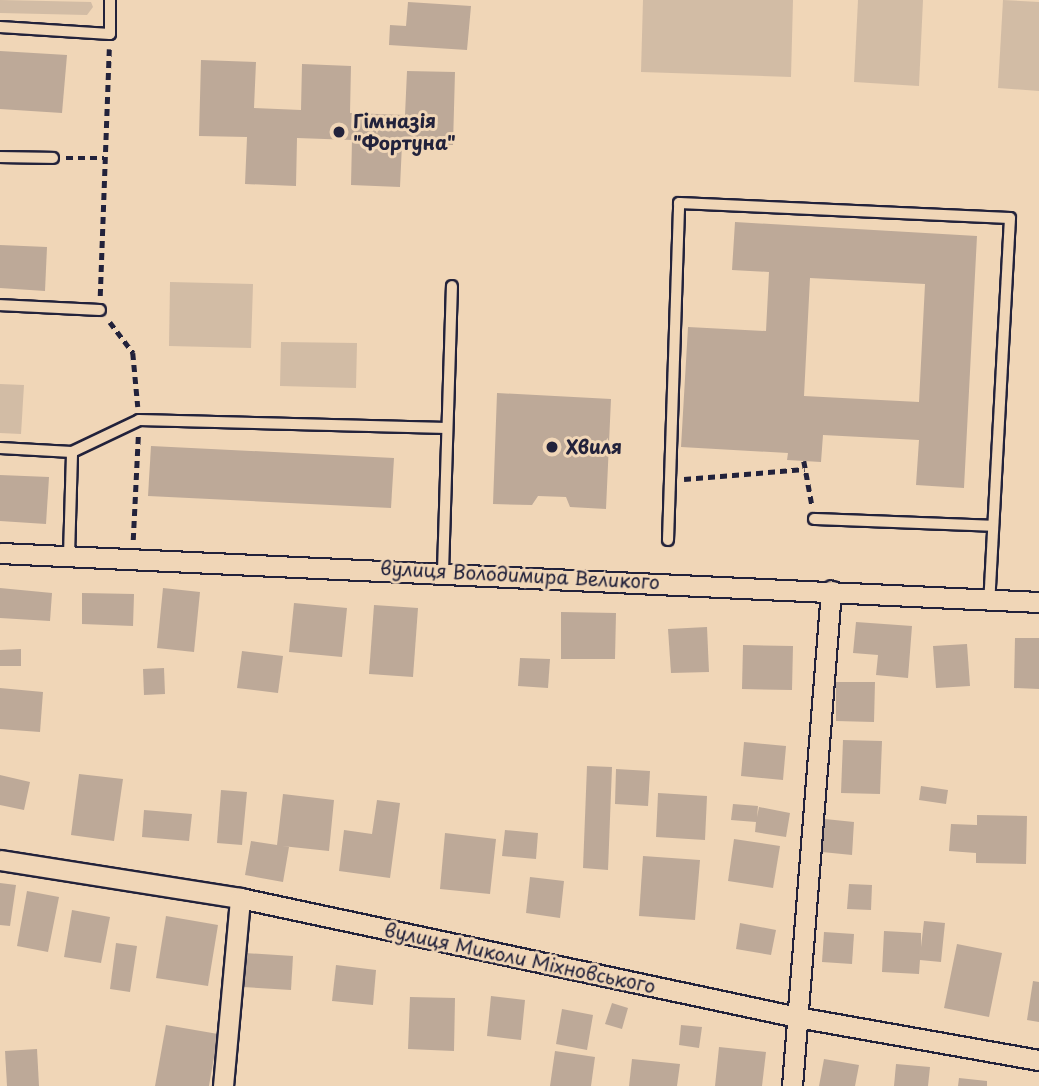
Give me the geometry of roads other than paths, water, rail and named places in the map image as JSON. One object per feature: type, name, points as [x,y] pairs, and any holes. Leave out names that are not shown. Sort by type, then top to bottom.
[{"type":"street","name":"вулиця Володимира Великого","points":[[0,553],[443,571],[1039,602]]},
{"type":"street","points":[[792,1086],[831,591]]},
{"type":"street","name":"вулиця Миколи Міхновського","points":[[0,860],[240,898],[797,1017],[1039,1060]]},
{"type":"street","points":[[223,1086],[240,898]]},
{"type":"lane","points":[[0,27],[110,34],[110,0]]},
{"type":"lane","points":[[0,158],[52,158]]},
{"type":"lane","points":[[668,540],[679,203],[1010,218],[989,600]]},
{"type":"lane","points":[[443,571],[452,286]]},
{"type":"lane","points":[[0,305],[100,310]]},
{"type":"lane","points":[[0,448],[72,452],[139,420],[447,428]]},
{"type":"lane","points":[[69,555],[72,452]]},
{"type":"lane","points":[[814,519],[993,526]]},
{"type":"place","name":"Гімназія \"Фортуна\"","points":[[339,132]]},
{"type":"place","name":"Хвиля","points":[[552,447]]}]
